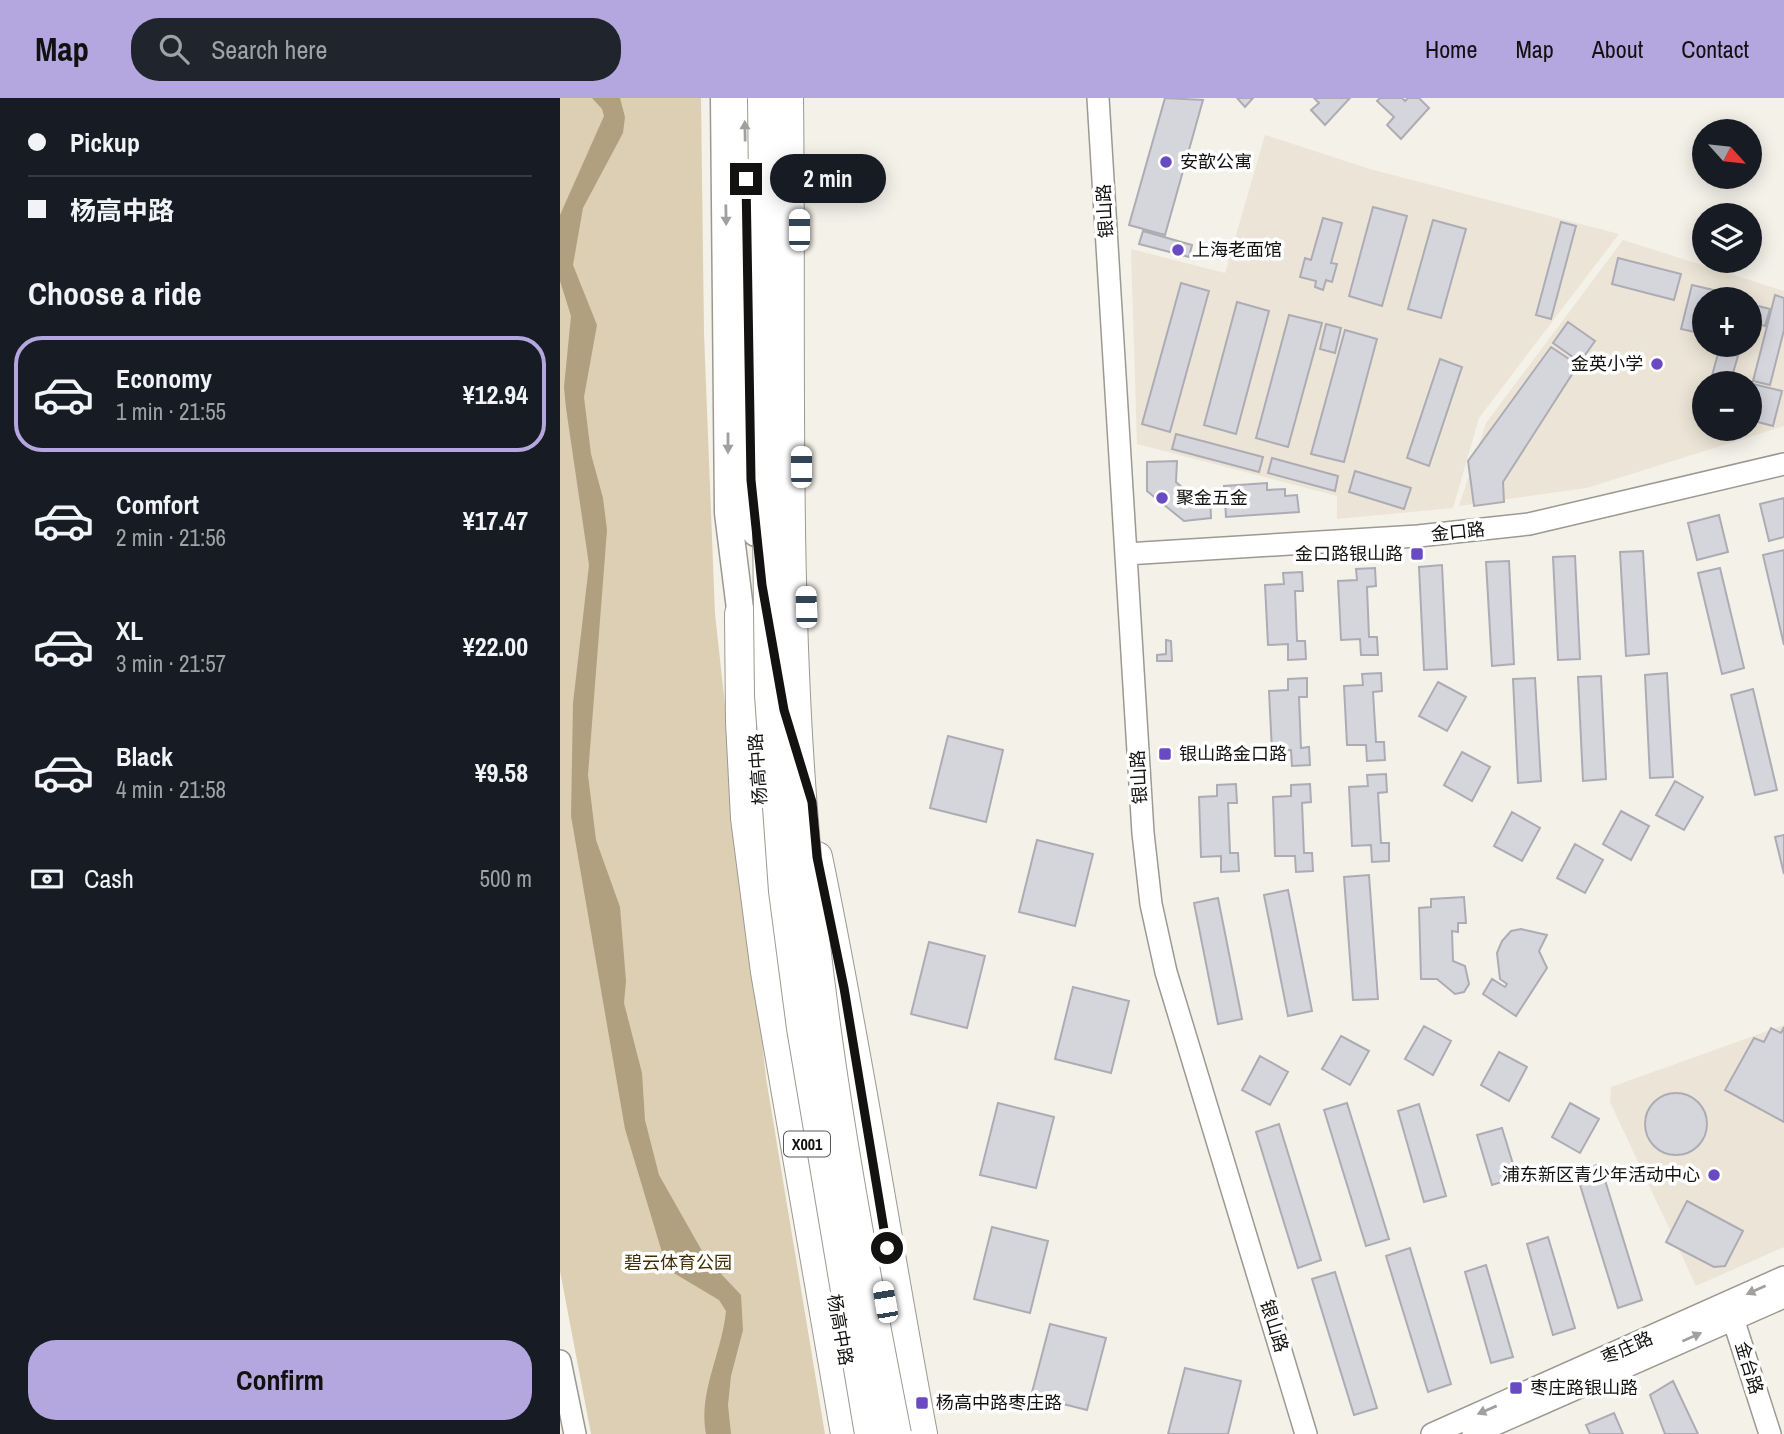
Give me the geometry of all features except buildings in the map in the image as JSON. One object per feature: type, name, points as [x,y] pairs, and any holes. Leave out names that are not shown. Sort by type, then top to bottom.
[{"type":"highway","name":"杨高中路","points":[[763,98],[769,669],[784,891],[802,1028],[870,1434]]},
{"type":"highway","name":"杨高中路","points":[[788,98],[790,460],[803,829],[819,982],[896,1434]]},
{"type":"highway","points":[[740,614],[746,818],[766,972],[846,1434]]},
{"type":"highway","points":[[817,857],[844,988],[882,1222],[922,1434]]},
{"type":"main road","name":"杨高中路","points":[[724,98],[728,513],[756,730],[763,852],[776,966],[858,1434]]},
{"type":"main road","name":"杨高中路","points":[[745,98],[751,480],[762,585],[784,710],[812,802],[822,934],[908,1434]]},
{"type":"main road","name":"X001","points":[[798,98],[801,467],[812,802]]},
{"type":"street","name":"银山路","points":[[1098,98],[1143,833],[1150,904],[1166,972],[1306,1434]]},
{"type":"street","name":"金口路","points":[[1126,554],[1418,537],[1529,524],[1784,464]]},
{"type":"street","name":"枣庄路","points":[[1473,1434],[1731,1311],[1784,1277]]},
{"type":"street","name":"枣庄路","points":[[1432,1434],[1731,1311],[1784,1297]]},
{"type":"street","name":"金台路","points":[[1731,1311],[1770,1434]]},
{"type":"street","points":[[560,1361],[575,1434]]},
{"type":"shaded area","points":[[592,98],[620,98],[625,117],[623,133],[583,208],[573,265],[597,325],[584,397],[591,454],[603,498],[607,530],[588,775],[596,840],[620,907],[626,981],[624,1003],[642,1073],[645,1120],[659,1175],[706,1258],[741,1295],[743,1330],[731,1376],[728,1405],[731,1434],[706,1434],[704,1418],[708,1388],[726,1311],[719,1300],[667,1269],[625,1129],[571,816],[573,703],[589,565],[564,387],[571,316],[560,281],[560,215],[604,116],[602,109]]},
{"type":"shaded area","points":[[1265,135],[1370,169],[1619,234],[1479,418],[1453,508],[1337,519],[1337,496],[1137,444],[1131,249],[1225,273]]},
{"type":"shaded area","name":"金英小学","points":[[1623,240],[1692,262],[1692,273],[1727,273],[1784,291],[1784,426],[1762,433],[1762,371],[1692,371],[1692,441],[1736,441],[1587,488],[1459,506],[1486,423]]},
{"type":"shaded area","name":"浦东新区青少年活动中心","points":[[1784,1025],[1784,1247],[1696,1286],[1610,1102],[1611,1087]]},
{"type":"green space","name":"碧云体育公园","points":[[560,98],[701,98],[704,334],[715,614],[766,1078],[825,1434],[591,1434],[560,1271]]},
{"type":"place","name":"安歆公寓","points":[[1166,162]]},
{"type":"place","name":"上海老面馆","points":[[1178,250]]},
{"type":"place","name":"金英小学","points":[[1657,364]]},
{"type":"place","name":"聚金五金","points":[[1162,498]]},
{"type":"place","name":"金口路银山路","points":[[1417,554]]},
{"type":"place","name":"银山路金口路","points":[[1165,754]]},
{"type":"place","name":"浦东新区青少年活动中心","points":[[1714,1175]]},
{"type":"place","name":"枣庄路银山路","points":[[1516,1388]]},
{"type":"place","name":"杨高中路枣庄路","points":[[922,1403]]},
{"type":"route","points":[[746,179],[751,480],[762,585],[784,710],[812,802],[817,857],[844,988],[887,1248]]}]
